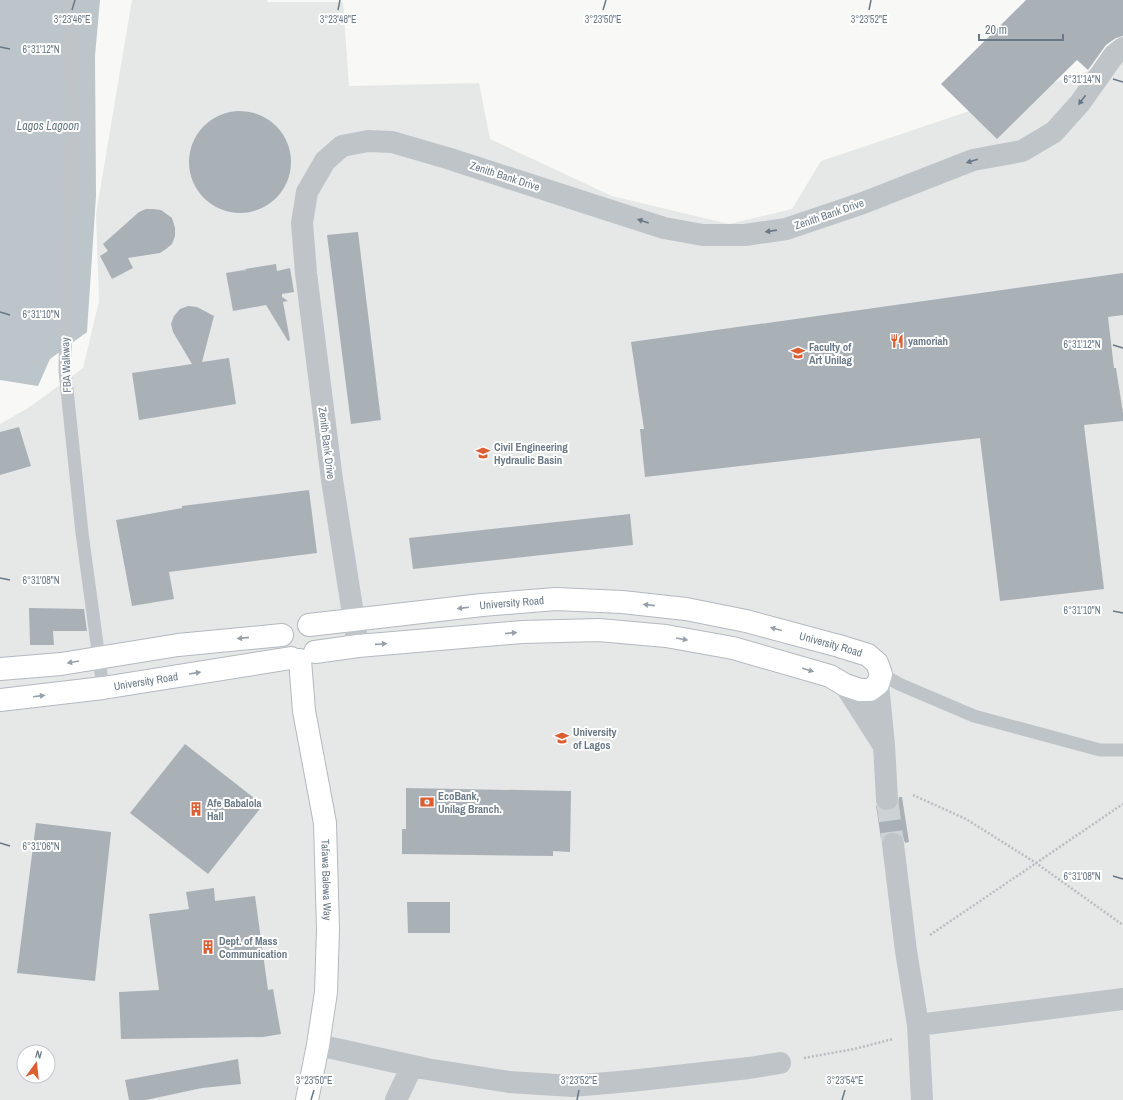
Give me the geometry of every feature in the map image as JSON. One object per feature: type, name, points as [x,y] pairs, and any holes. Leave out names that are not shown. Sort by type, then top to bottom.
[{"type":"main road","name":"University Road","points":[[0,700],[103,688],[358,646],[522,632],[599,630],[666,636],[733,648],[830,676],[845,685],[860,690],[870,690],[879,679],[877,663],[868,655],[839,646],[746,621],[709,613],[622,602],[556,600],[482,605],[309,625]]},
{"type":"main road","points":[[293,623],[309,625],[316,633],[318,642],[302,656],[284,652],[281,644],[282,635],[286,628],[293,623]]},
{"type":"main road","points":[[0,669],[62,664],[178,645],[282,635]]},
{"type":"main road","name":"Tafawa Balewa Way","points":[[302,656],[304,711],[325,823],[328,930],[326,992],[318,1045],[307,1100]]},
{"type":"street","name":"Zenith Bank Drive","points":[[358,646],[332,480],[307,281],[302,223],[307,192],[325,161],[342,146],[368,141],[392,142],[476,167],[664,228],[703,235],[745,235],[786,229],[862,203],[973,160],[1022,151],[1054,132],[1080,103],[1114,55],[1123,48]]},
{"type":"street","points":[[879,679],[886,791]]},
{"type":"street","points":[[845,685],[884,745]]},
{"type":"street","points":[[893,844],[906,951],[918,1025],[922,1100]]},
{"type":"street","points":[[918,1025],[1123,999]]},
{"type":"street","points":[[318,1045],[412,1066],[509,1082],[572,1086],[748,1068],[780,1063]]},
{"type":"street","points":[[396,1100],[412,1066]]},
{"type":"lane","name":"FBA Walkway","points":[[69,0],[73,122],[67,235],[64,371],[82,533],[103,688]]},
{"type":"lane","points":[[879,679],[899,684],[974,716],[1100,750],[1123,750]]},
{"type":"path","points":[[886,791],[966,819],[1036,863],[1123,925]]},
{"type":"path","points":[[906,951],[1123,804]]},
{"type":"path","points":[[780,1063],[854,1049],[895,1039],[918,1025]]},
{"type":"shaded area","name":"University of Lagos","points":[[132,0],[267,0],[268,2],[343,2],[349,86],[479,83],[490,139],[612,196],[729,224],[792,209],[821,161],[1118,61],[1123,58],[1123,1100],[0,1100],[0,424],[28,408],[83,368],[99,301],[96,214]]},
{"type":"water","name":"Lagos Lagoon","points":[[0,0],[100,0],[95,56],[96,196],[87,332],[50,359],[38,386],[0,380]]},
{"type":"building","points":[[1026,0],[1123,0],[1123,36],[1116,38],[1106,45],[1088,70],[1077,60],[997,139],[941,84]]},
{"type":"building","points":[[240,111],[260,115],[268,119],[276,126],[283,134],[287,142],[291,162],[287,182],[283,190],[276,198],[268,205],[260,209],[240,213],[220,209],[212,205],[204,198],[197,190],[193,182],[189,162],[193,142],[197,134],[204,126],[212,119],[220,115]]},
{"type":"building","points":[[146,209],[161,210],[172,218],[175,228],[175,236],[172,244],[160,253],[128,258],[133,268],[112,279],[100,256],[108,251],[103,244],[139,212]]},
{"type":"building","points":[[358,232],[381,420],[351,424],[327,235]]},
{"type":"building","points":[[276,264],[277,271],[290,268],[294,292],[282,294],[282,297],[288,301],[283,302],[290,340],[288,341],[266,305],[233,311],[226,273],[246,271],[245,269]]},
{"type":"building","points":[[1123,273],[1123,315],[1108,317],[1114,368],[1116,368],[1123,421],[1084,425],[1104,589],[1000,601],[980,438],[645,477],[640,429],[644,429],[631,342]]},
{"type":"building","points":[[188,306],[197,307],[214,316],[202,362],[229,358],[236,404],[139,420],[132,373],[192,364],[173,332],[171,324],[174,316],[180,309]]},
{"type":"building","points":[[19,427],[31,466],[0,475],[0,432]]},
{"type":"building","points":[[309,490],[317,553],[169,572],[174,599],[132,606],[116,520],[182,508],[182,506]]},
{"type":"building","points":[[630,514],[633,545],[413,569],[409,538]]},
{"type":"building","points":[[29,608],[84,609],[87,631],[53,631],[54,645],[30,645]]},
{"type":"building","name":"Afe Babalola Hall","points":[[185,744],[263,805],[208,874],[130,813]]},
{"type":"building","points":[[406,788],[571,791],[570,852],[553,851],[553,856],[402,854],[402,829],[406,829]]},
{"type":"building","points":[[899,797],[902,797],[909,842],[905,843],[903,837],[898,833],[892,832],[885,834],[881,839],[876,805],[882,810],[893,810],[898,804]]},
{"type":"building","points":[[36,823],[111,832],[95,981],[17,973]]},
{"type":"building","points":[[214,888],[215,901],[255,896],[268,990],[273,989],[281,1034],[263,1037],[121,1039],[119,992],[159,990],[149,914],[189,909],[186,892]]},
{"type":"building","points":[[407,902],[450,902],[450,933],[408,933]]},
{"type":"building","points":[[238,1059],[241,1084],[202,1088],[146,1100],[129,1100],[125,1080]]},
{"type":"tunnel","points":[[887,799],[893,844]]},
{"type":"place","name":"yamoriah","points":[[897,341]]},
{"type":"place","name":"Faculty of Art Unilag","points":[[798,353]]},
{"type":"place","name":"Civil Engineering Hydraulic Basin","points":[[483,453]]},
{"type":"place","name":"University of Lagos","points":[[562,738]]},
{"type":"place","name":"EcoBank, Unilag Branch.","points":[[427,802]]},
{"type":"place","name":"Afe Babalola Hall","points":[[196,809]]},
{"type":"place","name":"Dept. of Mass Communication","points":[[208,947]]}]
